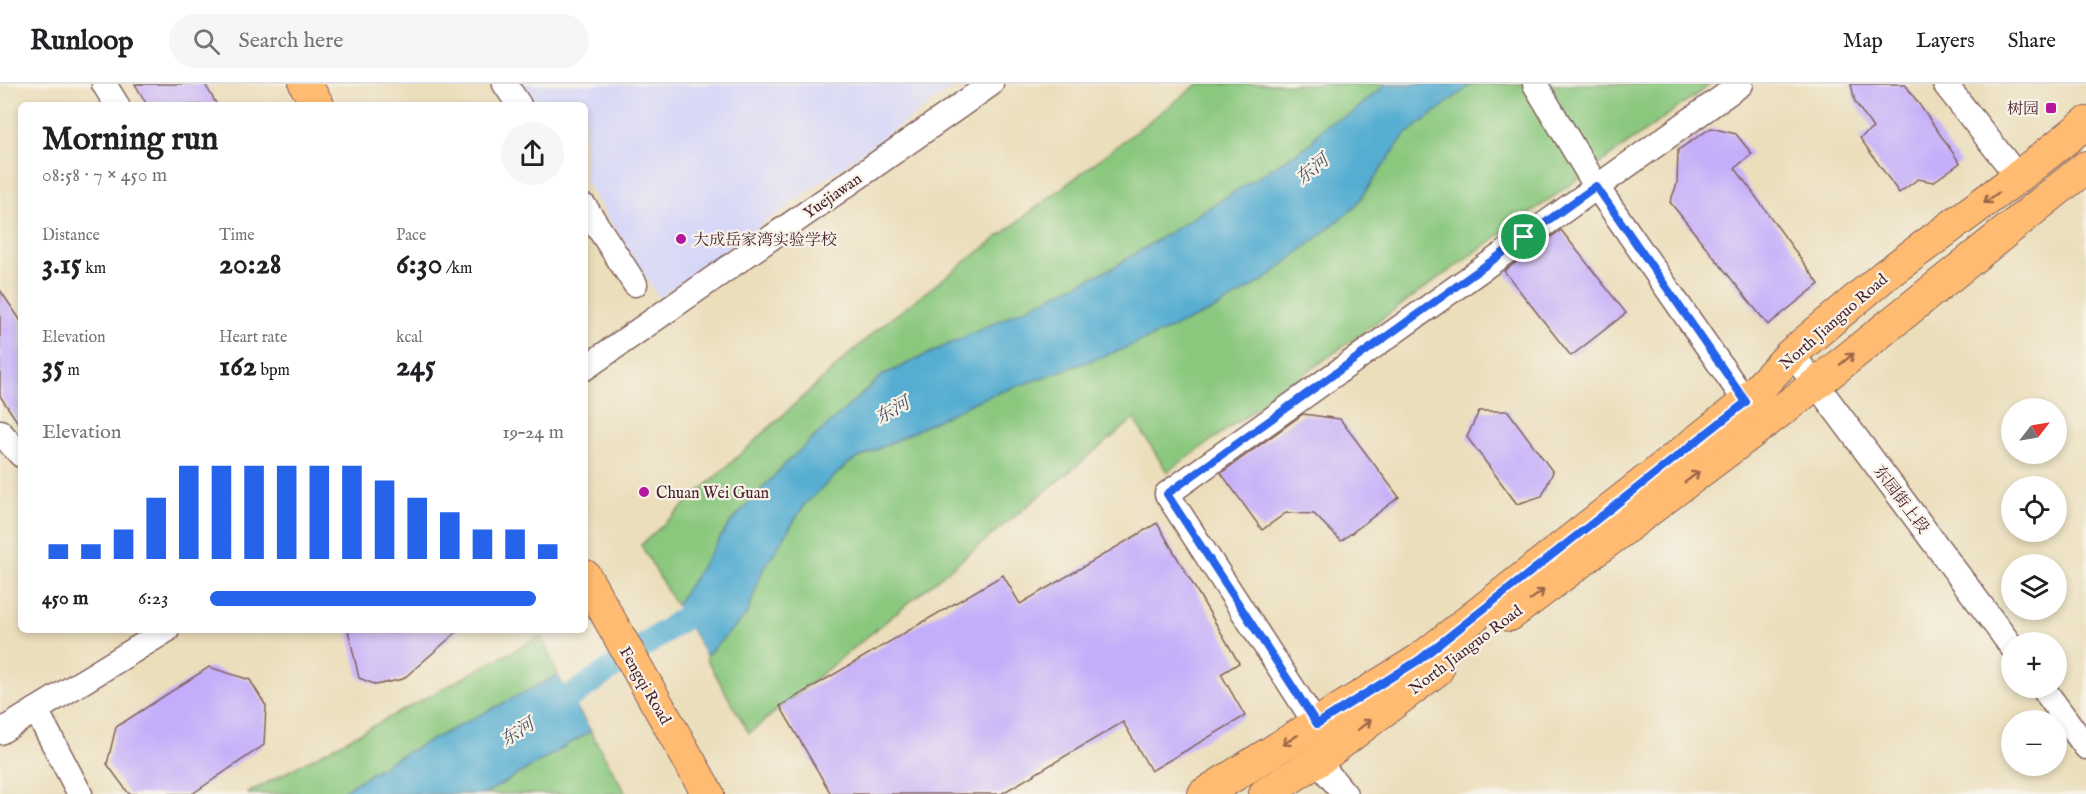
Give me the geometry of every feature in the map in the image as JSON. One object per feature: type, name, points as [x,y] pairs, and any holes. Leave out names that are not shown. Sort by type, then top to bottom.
[{"type":"main road","points":[[305,84],[316,102]]},
{"type":"main road","name":"North Jianguo Road","points":[[1204,794],[1419,660],[1746,402],[1791,354],[1884,276],[2018,177],[2086,123]]},
{"type":"main road","name":"North Jianguo Road","points":[[1265,794],[1317,761],[1816,384],[2086,167]]},
{"type":"main road","name":"Fengqi Road","points":[[588,582],[708,794]]},
{"type":"street","points":[[104,84],[115,102]]},
{"type":"street","points":[[505,84],[517,102]]},
{"type":"street","name":"Yuejiawan","points":[[588,366],[991,84]]},
{"type":"street","points":[[1534,84],[1596,186],[1746,402]]},
{"type":"street","points":[[1317,724],[1167,494],[1741,84]]},
{"type":"street","points":[[1945,84],[2018,177]]},
{"type":"street","points":[[588,212],[635,284]]},
{"type":"street","name":"东园街上段","points":[[1791,354],[1816,384],[2002,632]]},
{"type":"street","points":[[0,732],[162,633]]},
{"type":"street","points":[[2050,698],[2086,747]]},
{"type":"street","points":[[36,710],[80,794]]},
{"type":"street","points":[[1317,761],[1345,794]]},
{"type":"shaded area","name":"大成岳家湾实验学校","points":[[524,84],[958,84],[659,298],[588,186],[588,102],[535,102]]},
{"type":"green space","points":[[1198,84],[1711,84],[1167,472],[1134,419],[749,733],[641,545],[875,331]]},
{"type":"green space","points":[[541,636],[558,675],[625,792],[622,794],[246,794]]},
{"type":"water","points":[[1386,84],[1472,84],[1404,136],[1355,207],[1263,281],[1211,311],[1121,350],[981,399],[849,463],[805,504],[762,572],[747,614],[706,656],[676,605],[730,523],[788,461],[883,375],[1114,267],[1309,145],[1325,125],[1352,113]]},
{"type":"water","points":[[558,675],[591,731],[485,794],[338,794],[394,759]]},
{"type":"pier","points":[[676,605],[707,658],[703,657],[673,607]]},
{"type":"pier","points":[[561,673],[594,729],[593,733],[558,675]]},
{"type":"building","points":[[135,84],[205,84],[215,102],[145,102]]},
{"type":"building","points":[[1851,84],[1905,84],[1960,163],[1933,182],[1918,179],[1899,193],[1860,138],[1873,128],[1855,102]]},
{"type":"building","points":[[1711,128],[1736,134],[1752,154],[1735,168],[1819,284],[1768,325],[1670,202],[1677,184],[1678,150]]},
{"type":"building","points":[[1561,230],[1626,313],[1571,356],[1504,271]]},
{"type":"building","points":[[0,290],[18,317],[18,423],[0,396]]},
{"type":"building","points":[[1479,411],[1508,411],[1553,472],[1542,496],[1517,504],[1467,437]]},
{"type":"building","points":[[1303,414],[1340,419],[1399,497],[1341,541],[1314,514],[1286,513],[1262,530],[1221,473]]},
{"type":"building","points":[[1157,523],[1239,663],[1221,674],[1245,716],[1151,771],[1123,722],[1001,794],[831,794],[780,706],[1003,575],[1020,604]]},
{"type":"building","points":[[349,633],[456,633],[403,679],[376,685],[359,678]]},
{"type":"building","points":[[209,667],[250,680],[266,706],[264,745],[192,794],[129,794],[107,764],[116,727]]},
{"type":"waterway","name":"东河","points":[[544,715],[710,600]]},
{"type":"place","name":"树园","points":[[2051,108]]},
{"type":"place","name":"大成岳家湾实验学校","points":[[681,239]]},
{"type":"place","name":"Chuan Wei Guan","points":[[644,492]]},
{"type":"route","points":[[1596,186],[1746,402],[1419,660],[1317,724],[1167,494],[1524,237],[1596,186]]}]
